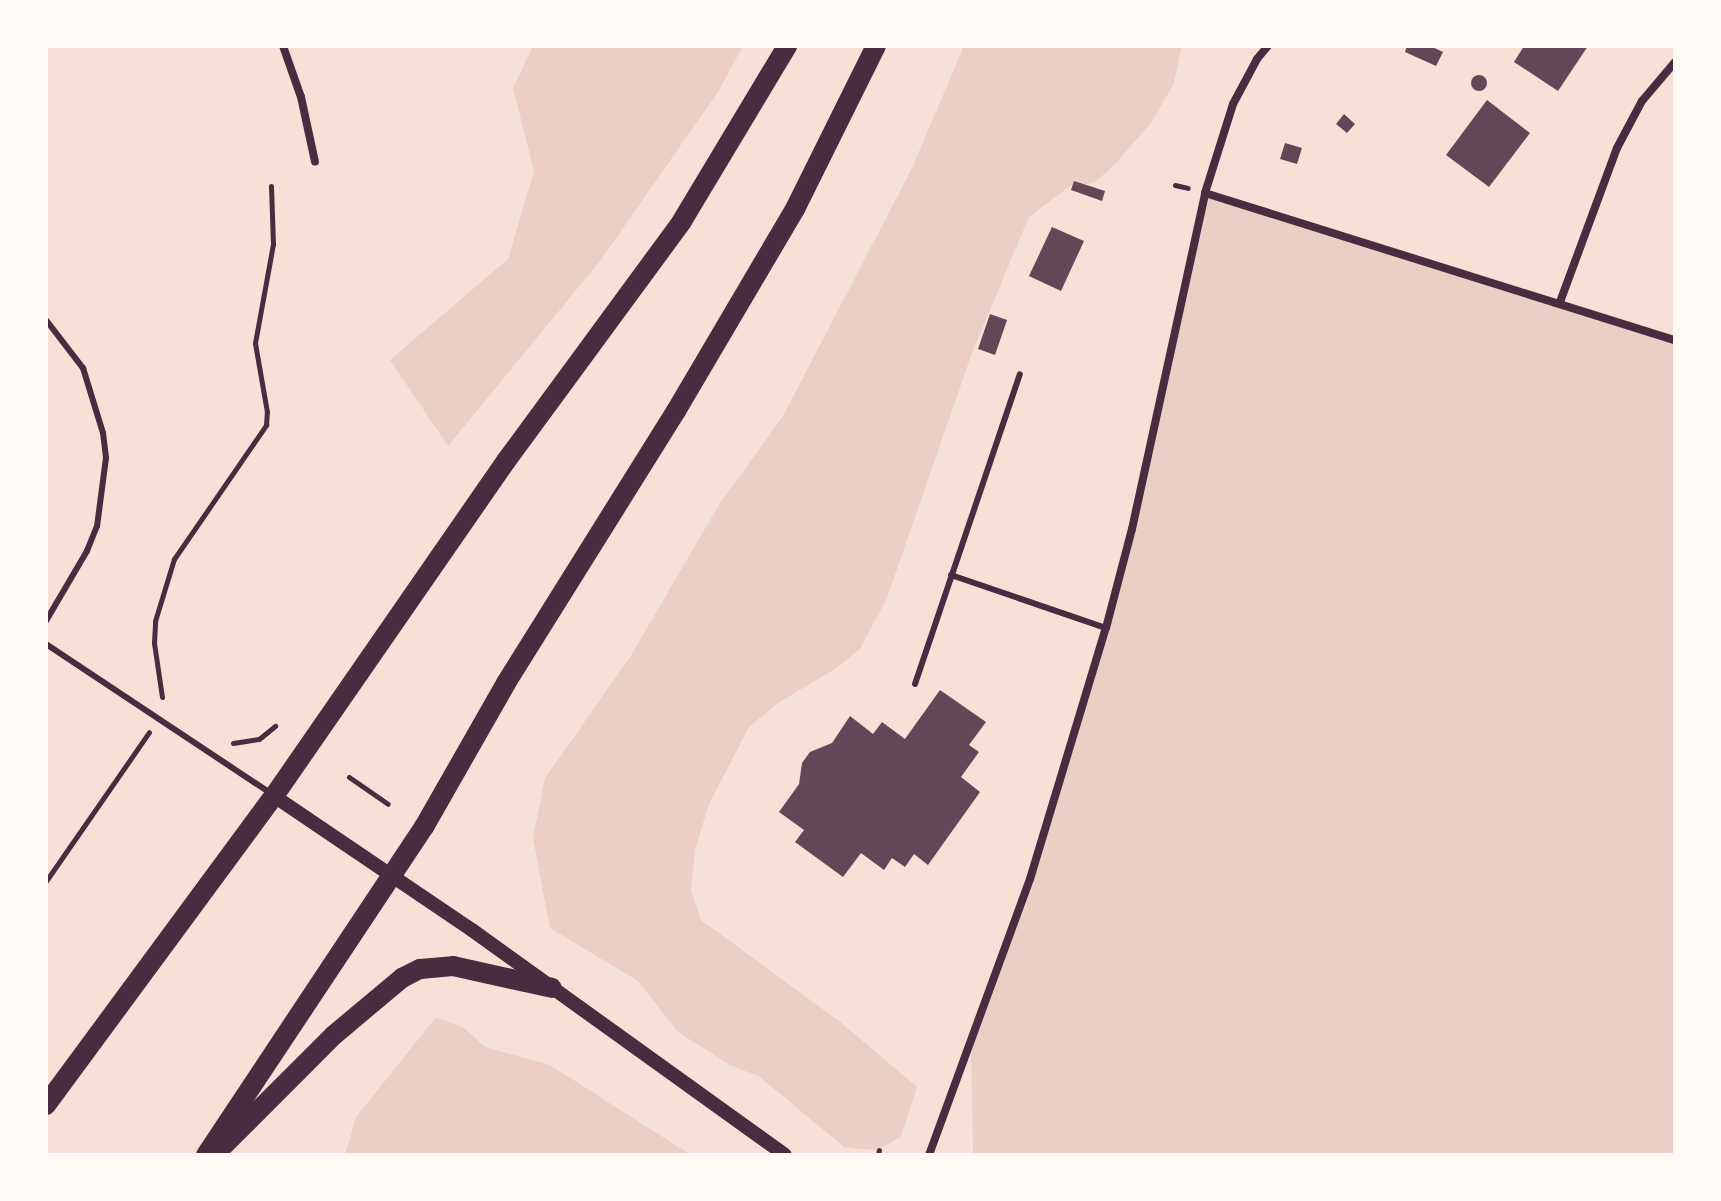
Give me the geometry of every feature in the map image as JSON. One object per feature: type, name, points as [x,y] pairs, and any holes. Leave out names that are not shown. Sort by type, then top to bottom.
[{"type":"main road","points":[[46,1105],[274,796],[506,461],[682,221],[787,46]]},
{"type":"main road","points":[[206,1155],[393,876],[795,209],[876,46]]},
{"type":"main road","points":[[214,1155],[334,1035],[402,978],[420,969],[453,966],[552,988]]},
{"type":"street","points":[[283,46],[301,97],[315,162]]},
{"type":"street","points":[[929,1155],[1030,879],[1106,628],[1132,529],[1205,193],[1233,104],[1268,46]]},
{"type":"street","points":[[1560,302],[1617,148],[1642,101],[1675,62]]},
{"type":"street","points":[[1205,193],[1675,340]]},
{"type":"street","points":[[274,796],[393,876],[785,1155]]},
{"type":"lane","points":[[46,320],[83,368],[103,433],[106,458],[97,526],[87,551],[46,621]]},
{"type":"lane","points":[[915,684],[1020,374]]},
{"type":"lane","points":[[951,575],[1106,628]]},
{"type":"lane","points":[[46,644],[274,796]]},
{"type":"path","points":[[46,881],[157,720],[164,701],[154,643],[155,621],[174,559],[266,425],[267,412],[255,343],[273,244],[271,186]]},
{"type":"path","points":[[229,743],[259,739],[275,726]]},
{"type":"path","points":[[349,777],[388,804]]},
{"type":"shaded area","points":[[533,46],[743,46],[718,92],[600,261],[448,446],[390,360],[508,259],[534,171],[513,88]]},
{"type":"shaded area","points":[[964,46],[1182,46],[1174,83],[1152,122],[1113,166],[1094,183],[1070,186],[1029,217],[972,353],[887,598],[860,649],[835,669],[778,703],[749,727],[709,804],[695,850],[691,891],[701,920],[839,1021],[917,1087],[901,1136],[879,1150],[860,1149],[844,1147],[760,1077],[728,1064],[678,1032],[638,981],[550,928],[533,838],[545,778],[630,657],[720,503],[783,416],[911,170]]},
{"type":"shaded area","points":[[1205,193],[1675,340],[1675,1155],[973,1155],[971,1048],[1030,879],[1106,628]]},
{"type":"shaded area","points":[[436,1017],[464,1028],[485,1047],[550,1065],[691,1155],[345,1155],[356,1117]]},
{"type":"building","points":[[1407,46],[1430,46],[1443,52],[1436,66],[1405,52]]},
{"type":"building","points":[[1524,46],[1588,46],[1558,91],[1514,62]]},
{"type":"building","points":[[1479,75],[1485,77],[1485,89],[1479,91],[1473,89],[1471,83],[1473,77]]},
{"type":"building","points":[[1487,100],[1530,133],[1489,187],[1446,155]]},
{"type":"building","points":[[1344,114],[1355,124],[1347,133],[1336,124]]},
{"type":"building","points":[[1285,143],[1302,148],[1297,164],[1280,159]]},
{"type":"building","points":[[1074,181],[1105,191],[1102,201],[1071,190]]},
{"type":"building","points":[[1052,227],[1084,241],[1061,291],[1029,276]]},
{"type":"building","points":[[990,314],[1007,320],[995,355],[978,349]]},
{"type":"building","points":[[940,690],[986,722],[969,745],[979,752],[961,777],[980,792],[928,865],[914,854],[905,867],[892,858],[884,870],[861,853],[843,877],[795,842],[804,830],[779,812],[799,784],[802,763],[810,752],[832,743],[850,716],[873,734],[882,722],[905,739]]}]
